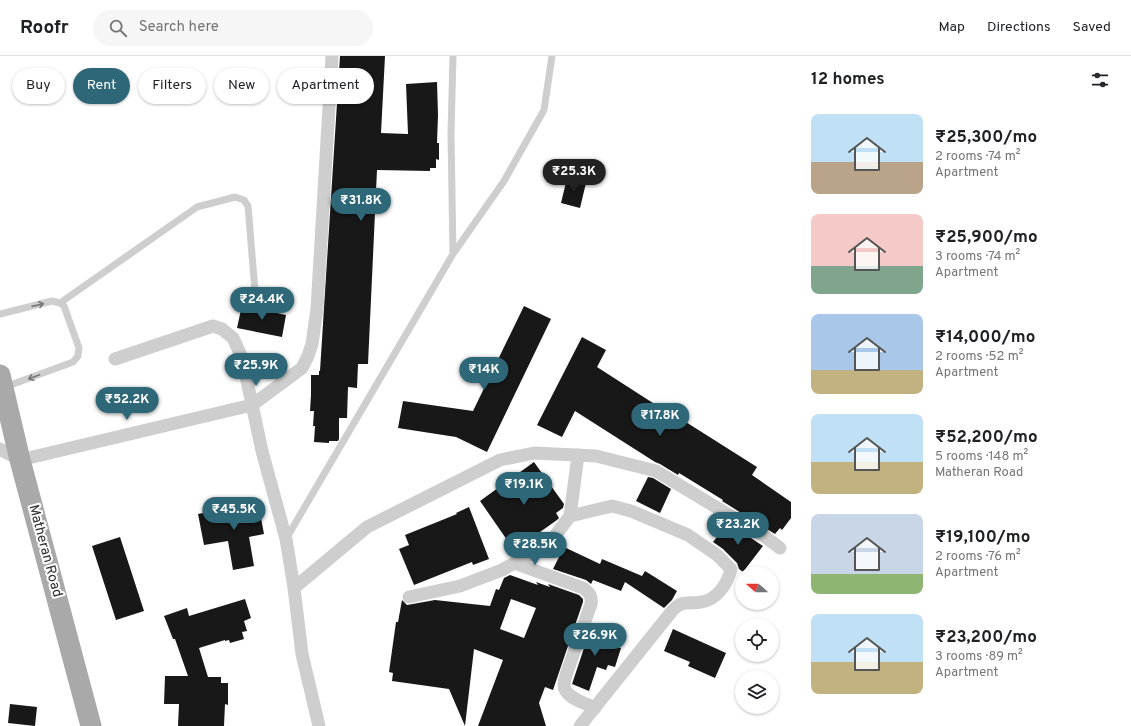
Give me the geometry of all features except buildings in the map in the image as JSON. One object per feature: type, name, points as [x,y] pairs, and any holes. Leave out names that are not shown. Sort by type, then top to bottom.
[{"type":"main road","name":"Matheran Road","points":[[2,381],[20,460],[92,726]]},
{"type":"street","points":[[0,449],[20,460],[252,405],[302,368],[312,344],[317,309],[332,56]]},
{"type":"street","points":[[116,358],[213,326],[222,329],[233,338],[242,358],[262,451],[286,539],[302,654],[319,726]]},
{"type":"street","points":[[294,588],[367,527],[500,460],[534,452],[596,456],[656,470],[764,536],[780,548]]},
{"type":"street","points":[[409,597],[460,586],[502,570],[536,551],[555,536],[570,516],[578,455]]},
{"type":"street","points":[[570,516],[612,506],[631,511],[688,536],[717,555],[731,568],[727,582],[710,600],[701,603],[685,603],[678,605],[580,726]]},
{"type":"street","points":[[514,563],[583,588],[592,598],[564,685],[565,691],[572,698],[595,708]]},
{"type":"lane","points":[[453,56],[451,134],[453,254]]},
{"type":"lane","points":[[286,539],[453,254],[504,181],[544,110],[552,56]]},
{"type":"lane","points":[[60,303],[197,207],[235,197],[244,200],[248,206],[256,291]]},
{"type":"lane","points":[[0,314],[52,301],[60,303],[64,306],[79,348],[78,356],[73,362],[2,381]]}]
